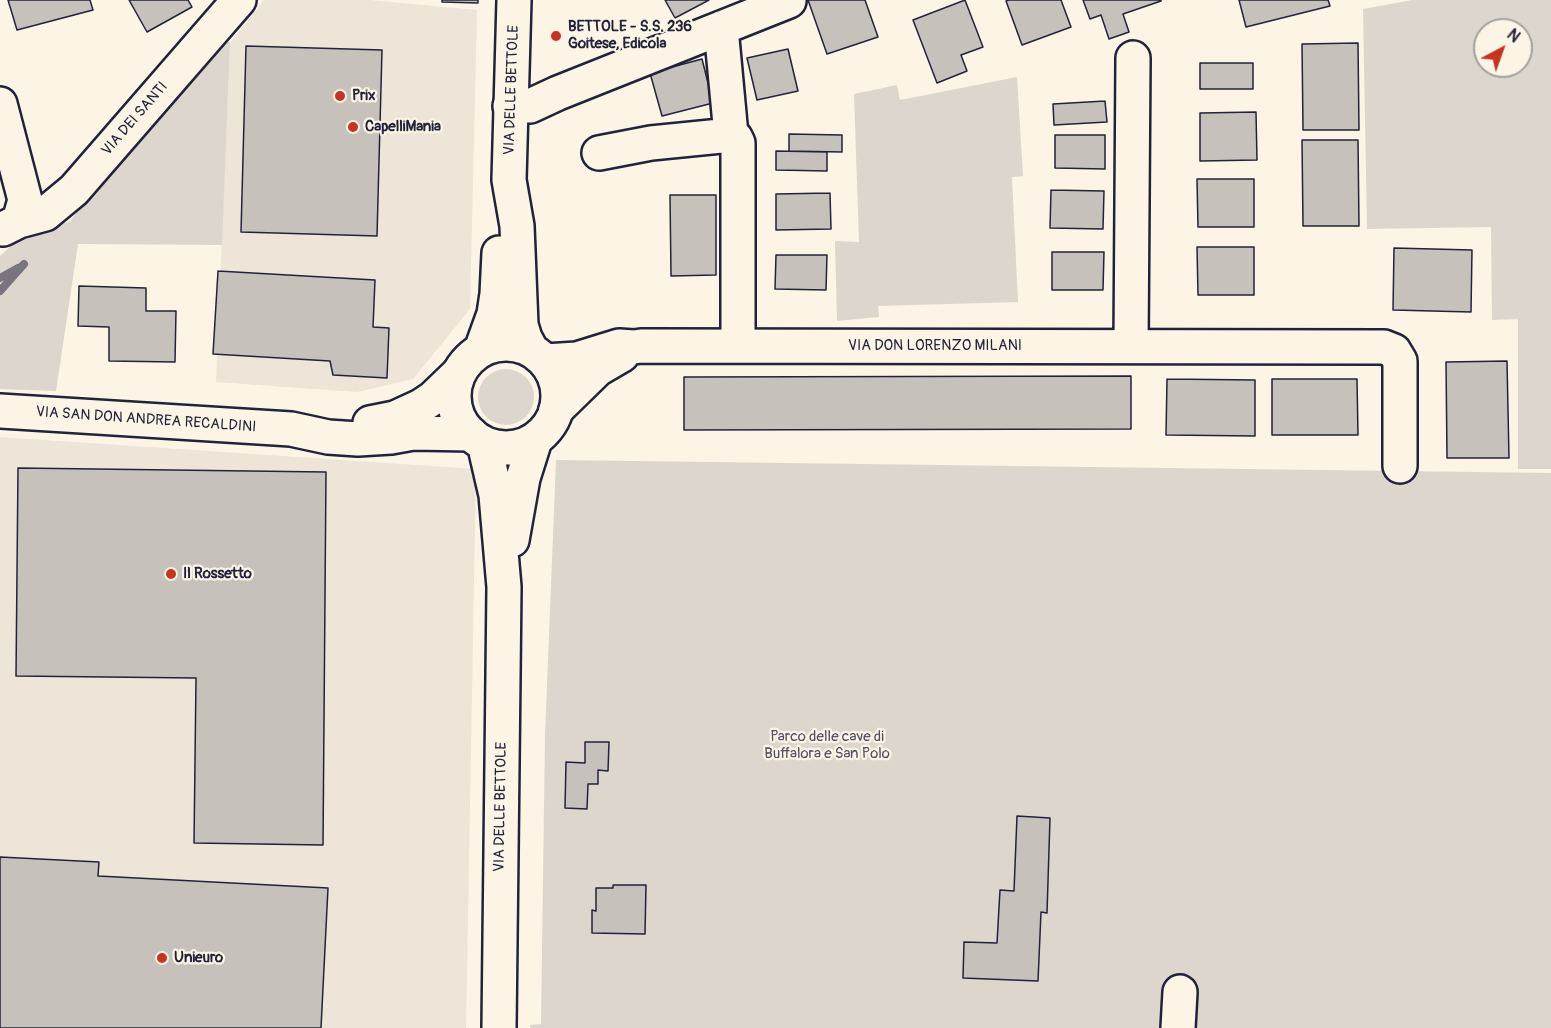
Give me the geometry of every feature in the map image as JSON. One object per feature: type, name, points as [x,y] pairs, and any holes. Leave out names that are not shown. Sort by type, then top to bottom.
[{"type":"street","name":"VIA DEI SANTI","points":[[9,226],[45,214],[74,190],[239,0]]},
{"type":"street","name":"VIA DELLE BETTOLE","points":[[470,361],[494,314],[497,294],[501,224],[509,180],[514,0]]},
{"type":"street","points":[[510,106],[530,106],[789,1]]},
{"type":"street","points":[[721,28],[731,135]]},
{"type":"street","points":[[1131,346],[1133,58]]},
{"type":"street","name":"VIA DEI SANTI","points":[[0,104],[25,200],[9,226]]},
{"type":"street","points":[[599,153],[651,143],[731,135],[735,137],[738,143],[738,346]]},
{"type":"street","name":"VIA DELLE BETTOLE","points":[[509,180],[517,226],[521,325],[525,338],[539,356]]},
{"type":"street","points":[[506,344],[520,345],[539,356],[552,372],[557,384],[556,410],[548,427],[535,440],[505,448],[478,439],[458,416],[455,405],[456,383],[470,361],[493,345],[506,344]]},
{"type":"street","name":"VIA DON LORENZO MILANI","points":[[539,356],[577,359],[619,346],[1358,346],[1389,348],[1401,361],[1400,466]]},
{"type":"street","name":"VIA DON LORENZO MILANI","points":[[556,410],[598,369],[634,347]]},
{"type":"street","name":"VIA SAN DON ANDREA RECALDINI","points":[[291,429],[325,423],[368,423],[395,418],[433,398],[470,361]]},
{"type":"street","name":"VIA SAN DON ANDREA RECALDINI","points":[[0,411],[291,429],[328,437],[358,439],[413,433],[478,439]]},
{"type":"street","name":"VIA DELLE BETTOLE","points":[[478,439],[495,495],[504,586],[499,1028]]},
{"type":"street","name":"VIA DELLE BETTOLE","points":[[504,586],[521,488],[535,440]]},
{"type":"street","points":[[1178,1028],[1180,992]]},
{"type":"shaded area","points":[[264,0],[369,0],[477,10],[470,309],[413,379],[357,392],[216,382],[230,43]]},
{"type":"shaded area","points":[[0,437],[476,469],[466,1028],[0,1028]]},
{"type":"green space","points":[[1412,0],[1551,0],[1551,469],[1518,469],[1518,319],[1492,320],[1491,227],[1367,229],[1363,9]]},
{"type":"green space","points":[[221,35],[230,43],[222,245],[78,244],[56,391],[0,389],[0,256],[12,245],[70,221]]},
{"type":"green space","points":[[1017,77],[1023,176],[1012,177],[1018,302],[878,306],[879,317],[837,321],[835,241],[859,242],[854,94],[897,85],[900,100]]},
{"type":"green space","points":[[500,369],[512,369],[522,373],[530,381],[534,397],[530,413],[522,421],[512,425],[500,425],[490,421],[482,413],[478,403],[478,391],[482,381],[490,373]]},
{"type":"green space","name":"Parco delle cave di Buffalora e San Polo","points":[[556,460],[1551,473],[1551,1028],[530,1028],[530,1025],[541,1024],[545,735]]},
{"type":"building","points":[[8,0],[90,0],[93,10],[17,30]]},
{"type":"building","points":[[129,0],[188,0],[192,7],[147,32]]},
{"type":"building","points":[[442,0],[478,0],[478,3],[442,2]]},
{"type":"building","points":[[665,0],[709,0],[675,18]]},
{"type":"building","points":[[808,0],[865,0],[878,37],[827,54]]},
{"type":"building","points":[[965,0],[983,47],[961,55],[967,71],[937,83],[913,20]]},
{"type":"building","points":[[1061,0],[1071,27],[1022,45],[1006,1]]},
{"type":"building","points":[[1083,0],[1161,1],[1123,14],[1129,32],[1109,39],[1101,15],[1090,19]]},
{"type":"building","points":[[1239,0],[1328,0],[1330,6],[1246,27]]},
{"type":"building","points":[[1358,43],[1359,130],[1303,130],[1302,44]]},
{"type":"building","points":[[246,46],[382,50],[377,236],[241,232]]},
{"type":"building","points":[[788,49],[798,91],[757,100],[747,58]]},
{"type":"building","points":[[702,59],[713,103],[662,116],[650,73]]},
{"type":"building","points":[[1200,63],[1253,63],[1253,89],[1200,89]]},
{"type":"building","points":[[1105,101],[1107,122],[1054,125],[1053,104]]},
{"type":"building","points":[[1256,112],[1257,160],[1200,161],[1200,113]]},
{"type":"building","points":[[789,134],[842,135],[842,152],[789,151]]},
{"type":"building","points":[[1055,135],[1105,135],[1105,169],[1055,168]]},
{"type":"building","points":[[1302,140],[1358,140],[1359,226],[1303,226]]},
{"type":"building","points":[[776,151],[827,152],[827,171],[776,170]]},
{"type":"building","points":[[1197,179],[1254,179],[1254,227],[1198,227]]},
{"type":"building","points":[[1051,190],[1104,191],[1103,229],[1050,228]]},
{"type":"building","points":[[830,193],[831,229],[776,230],[776,194]]},
{"type":"building","points":[[670,195],[716,195],[716,275],[671,276]]},
{"type":"building","points":[[1197,247],[1254,247],[1254,295],[1198,295]]},
{"type":"building","points":[[1394,248],[1472,250],[1471,312],[1393,310]]},
{"type":"building","points":[[1052,252],[1104,252],[1103,290],[1052,290]]},
{"type":"building","points":[[776,255],[827,255],[826,290],[775,289]]},
{"type":"building","points":[[218,271],[375,280],[373,327],[389,328],[387,378],[333,375],[330,361],[213,354]]},
{"type":"building","points":[[79,286],[146,288],[146,311],[176,311],[175,362],[109,361],[109,327],[78,326]]},
{"type":"building","points":[[1507,361],[1509,458],[1447,458],[1446,362]]},
{"type":"building","points":[[1131,376],[1131,429],[684,430],[684,377]]},
{"type":"building","points":[[1167,379],[1255,380],[1255,436],[1166,435]]},
{"type":"building","points":[[1272,379],[1357,379],[1358,435],[1272,435]]},
{"type":"building","name":"Il Rossetto","points":[[18,468],[326,472],[323,845],[194,843],[196,678],[16,676]]},
{"type":"building","points":[[585,742],[609,742],[608,771],[598,770],[598,784],[588,784],[587,809],[565,808],[566,762],[585,763]]},
{"type":"building","points":[[1017,816],[1050,818],[1047,913],[1041,912],[1038,981],[963,978],[964,942],[997,943],[1000,890],[1014,891]]},
{"type":"building","name":"Unieuro","points":[[0,857],[99,862],[98,876],[328,888],[321,1028],[0,1028]]},
{"type":"building","points":[[613,885],[646,885],[645,934],[592,933],[592,910],[596,911],[596,888],[613,888]]},
{"type":"waterway","points":[[0,291],[24,264]]},
{"type":"waterway","points":[[0,278],[18,268]]},
{"type":"place","name":"BETTOLE - S.S. 236 Goitese, Edicola","points":[[556,36]]},
{"type":"place","name":"Prix","points":[[340,96]]},
{"type":"place","name":"CapelliMania","points":[[353,127]]},
{"type":"place","name":"Il Rossetto","points":[[171,574]]},
{"type":"place","name":"Unieuro","points":[[162,958]]}]
